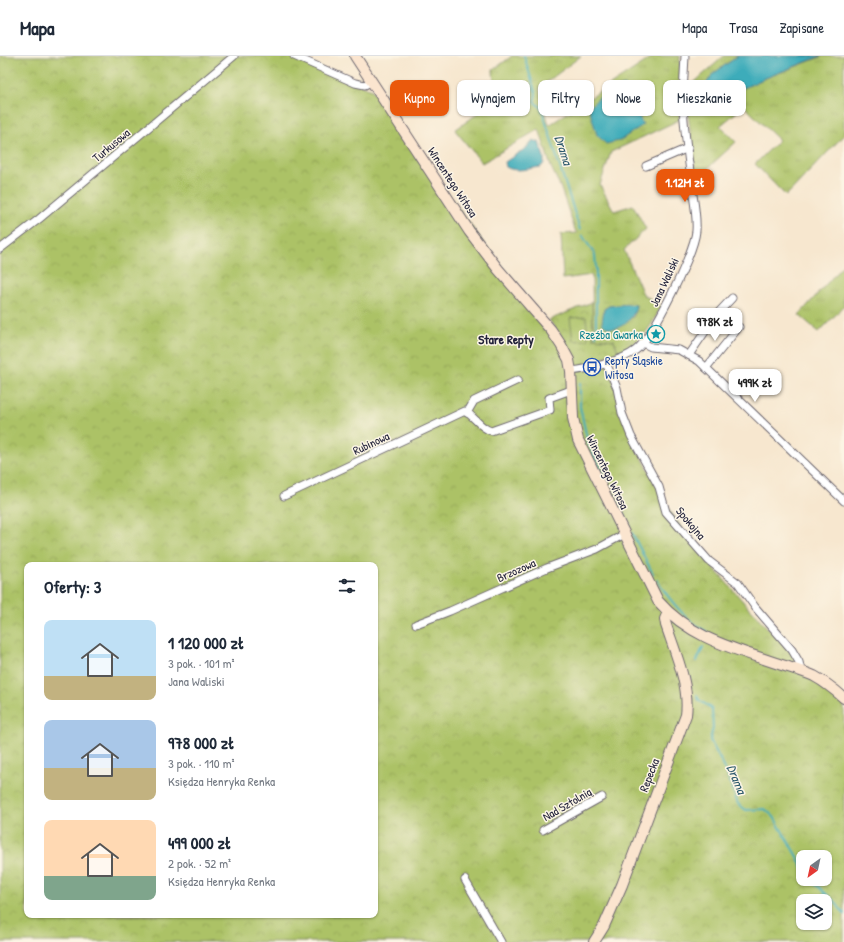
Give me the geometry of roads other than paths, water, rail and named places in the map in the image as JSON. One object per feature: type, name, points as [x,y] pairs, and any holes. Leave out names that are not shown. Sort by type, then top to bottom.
[{"type":"street","name":"Turkusowa","points":[[0,249],[45,214],[234,56]]},
{"type":"street","points":[[294,56],[355,83],[365,85],[372,81]]},
{"type":"street","name":"Wincentego Witosa","points":[[355,56],[465,226],[498,270],[551,330],[561,345],[569,360],[571,371],[573,418],[578,440],[658,601],[680,622],[700,635],[724,646],[801,671],[823,681],[844,698]]},
{"type":"street","name":"Jana Waliski","points":[[571,371],[592,368],[637,350],[659,317],[682,271],[693,242],[696,232],[696,222],[684,118],[685,56]]},
{"type":"street","points":[[646,166],[688,148]]},
{"type":"street","points":[[689,355],[718,313],[732,298]]},
{"type":"street","points":[[706,368],[739,327]]},
{"type":"street","points":[[643,343],[651,347],[679,350],[699,361],[844,501]]},
{"type":"street","name":"Spokojna","points":[[606,363],[617,388],[622,413],[631,436],[659,487],[666,512],[709,561],[738,583],[755,607],[792,650],[799,662],[801,671]]},
{"type":"street","points":[[518,380],[474,401],[467,413],[486,430],[492,431],[550,410],[549,398],[571,390]]},
{"type":"street","name":"Rubinowa","points":[[284,496],[464,411],[467,413]]},
{"type":"street","name":"Brzozowa","points":[[416,624],[450,611],[548,568],[597,549],[621,536],[623,532]]},
{"type":"street","name":"Repecka","points":[[594,942],[604,926],[622,885],[686,715],[687,700],[683,682],[666,625],[665,619],[668,612]]},
{"type":"street","name":"Nad Sztolnią","points":[[542,830],[602,797]]},
{"type":"street","points":[[465,880],[501,942]]},
{"type":"water","points":[[738,56],[821,56],[746,87],[746,80],[709,80],[714,73]]},
{"type":"water","points":[[602,96],[602,116],[639,116],[643,125],[619,141],[606,144],[597,135],[591,116],[594,116],[594,102]]},
{"type":"water","points":[[533,140],[539,142],[544,157],[544,163],[541,167],[514,170],[506,167],[505,162],[526,148]]},
{"type":"water","points":[[628,304],[636,305],[635,310],[628,321],[623,325],[618,328],[612,328],[607,327],[602,323],[604,309],[609,306]]},
{"type":"waterway","name":"Drama","points":[[524,56],[536,94],[534,102],[541,107],[580,230]]},
{"type":"waterway","name":"Drama","points":[[582,235],[595,255],[596,336]]},
{"type":"waterway","name":"Drama","points":[[580,383],[580,407],[588,443],[608,484]]},
{"type":"waterway","name":"Drama","points":[[611,491],[629,526]]},
{"type":"waterway","name":"Drama","points":[[632,533],[653,574]]},
{"type":"waterway","name":"Drama","points":[[657,580],[667,595],[685,616],[707,632]]},
{"type":"waterway","name":"Drama","points":[[697,661],[703,647]]},
{"type":"waterway","name":"Drama","points":[[697,695],[699,700],[712,710],[713,728],[710,740],[725,769],[738,804],[746,810],[765,809],[774,817],[796,855]]},
{"type":"waterway","name":"Drama","points":[[818,886],[836,903],[844,914]]},
{"type":"place","name":"Rzeźba Gwarka","points":[[656,334]]},
{"type":"place","name":"Repty Śląskie Witosa","points":[[592,367]]},
{"type":"district","name":"Stare Repty","points":[[506,339]]}]
